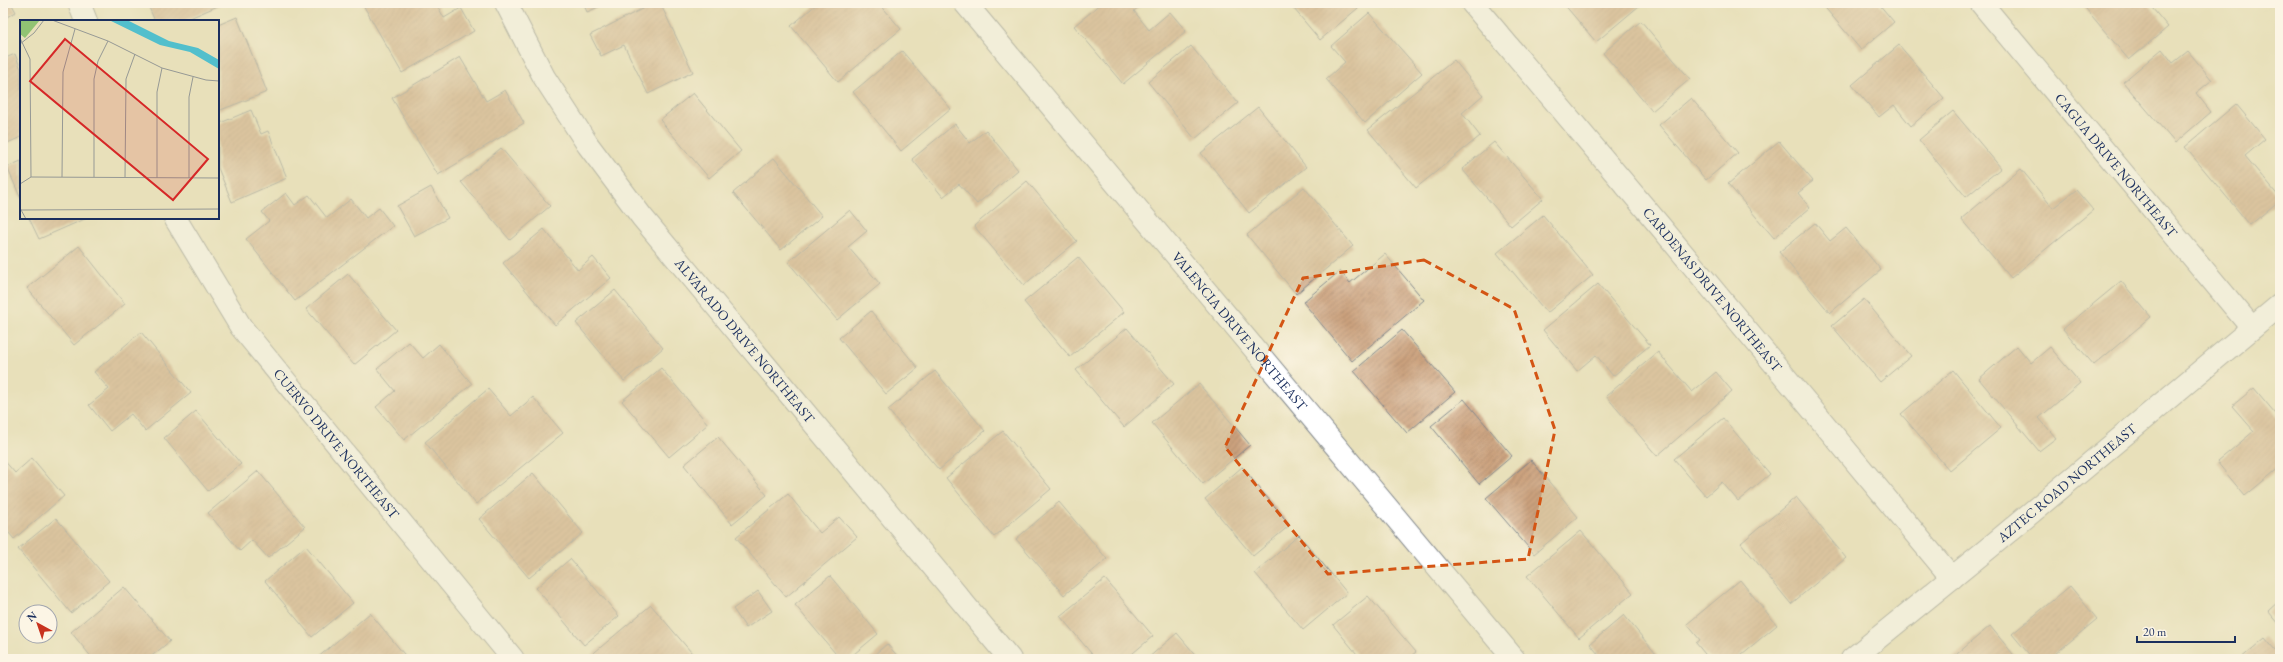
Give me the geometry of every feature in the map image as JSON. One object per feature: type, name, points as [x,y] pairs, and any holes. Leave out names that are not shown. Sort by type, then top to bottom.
[{"type":"street","points":[[79,3],[86,20]]},
{"type":"street","name":"ALVARADO DRIVE NORTHEAST","points":[[506,3],[544,77],[588,146],[642,217],[1010,659]]},
{"type":"street","name":"VALENCIA DRIVE NORTHEAST","points":[[965,3],[1514,659]]},
{"type":"street","name":"CARDENAS DRIVE NORTHEAST","points":[[1472,3],[1666,232],[1952,578]]},
{"type":"street","name":"CAGUA DRIVE NORTHEAST","points":[[1981,3],[2252,328]]},
{"type":"street","name":"CUERVO DRIVE NORTHEAST","points":[[176,219],[241,327],[513,659]]},
{"type":"street","name":"AZTEC ROAD NORTHEAST","points":[[1852,659],[1952,578],[2280,304]]},
{"type":"highlighted area","points":[[1424,260],[1514,309],[1555,430],[1528,559],[1328,574],[1225,447],[1303,278]]},
{"type":"building","points":[[3,3],[11,3],[16,12],[3,19]]},
{"type":"building","points":[[147,3],[219,3],[220,5],[185,20],[155,20]]},
{"type":"building","points":[[362,3],[436,3],[444,18],[461,8],[474,31],[402,73]]},
{"type":"building","points":[[583,3],[608,3],[587,12]]},
{"type":"building","points":[[654,3],[660,3],[693,72],[648,94],[624,45],[601,56],[590,35]]},
{"type":"building","points":[[818,3],[879,3],[901,29],[838,82],[791,26]]},
{"type":"building","points":[[1102,3],[1144,3],[1134,11],[1149,30],[1170,12],[1186,31],[1123,84],[1074,26]]},
{"type":"building","points":[[1289,3],[1364,3],[1320,40]]},
{"type":"building","points":[[1563,3],[1637,3],[1639,6],[1596,42]]},
{"type":"building","points":[[1821,3],[1878,3],[1894,22],[1861,50]]},
{"type":"building","points":[[2081,3],[2148,3],[2168,27],[2129,60]]},
{"type":"building","points":[[1369,13],[1422,73],[1365,123],[1326,79],[1345,62],[1331,46]]},
{"type":"building","points":[[237,17],[267,92],[219,111],[219,25]]},
{"type":"building","points":[[1641,21],[1690,79],[1652,111],[1603,53]]},
{"type":"building","points":[[1899,45],[1944,98],[1911,126],[1894,105],[1879,117],[1852,85]]},
{"type":"building","points":[[1191,46],[1238,103],[1195,139],[1148,82]]},
{"type":"building","points":[[2162,49],[2173,63],[2188,51],[2212,80],[2196,93],[2211,112],[2175,143],[2123,82]]},
{"type":"building","points":[[902,51],[951,109],[901,151],[853,92]]},
{"type":"building","points":[[15,54],[20,66],[20,137],[3,145],[3,59]]},
{"type":"building","points":[[460,57],[486,101],[505,90],[524,123],[438,175],[392,98]]},
{"type":"building","points":[[1454,60],[1483,95],[1462,113],[1480,136],[1416,188],[1368,130]]},
{"type":"building","points":[[693,93],[741,151],[709,178],[660,120]]},
{"type":"building","points":[[1691,98],[1738,153],[1706,180],[1659,125]]},
{"type":"building","points":[[2236,104],[2265,139],[2245,156],[2280,198],[2280,200],[2250,225],[2185,147]]},
{"type":"building","points":[[1258,107],[1306,167],[1249,213],[1201,153]]},
{"type":"building","points":[[251,110],[261,134],[268,131],[287,178],[232,202],[219,170],[219,124]]},
{"type":"building","points":[[1953,111],[2001,168],[1966,197],[1919,140]]},
{"type":"building","points":[[955,124],[970,143],[986,130],[1018,170],[977,204],[959,184],[943,197],[912,159]]},
{"type":"building","points":[[1779,141],[1813,181],[1798,193],[1810,208],[1774,238],[1728,184]]},
{"type":"building","points":[[1494,142],[1543,199],[1511,226],[1462,169]]},
{"type":"building","points":[[501,148],[550,206],[510,240],[461,182]]},
{"type":"building","points":[[774,158],[822,216],[781,250],[733,193]]},
{"type":"building","points":[[20,161],[20,197],[7,167]]},
{"type":"building","points":[[2021,169],[2053,208],[2076,190],[2093,210],[2011,278],[1961,219]]},
{"type":"building","points":[[1027,181],[1077,241],[1024,285],[974,226]]},
{"type":"building","points":[[431,187],[448,218],[414,236],[397,206]]},
{"type":"building","points":[[1304,187],[1353,246],[1296,294],[1247,235]]},
{"type":"building","points":[[286,193],[295,205],[309,195],[327,218],[351,199],[366,218],[379,208],[393,226],[295,301],[246,239],[269,221],[262,212]]},
{"type":"building","points":[[850,210],[867,231],[848,247],[880,284],[837,320],[788,262]]},
{"type":"building","points":[[1543,215],[1593,275],[1547,313],[1497,253]]},
{"type":"building","points":[[29,219],[85,219],[39,239]]},
{"type":"building","points":[[1815,223],[1830,241],[1846,228],[1881,270],[1830,313],[1779,252]]},
{"type":"building","points":[[544,229],[578,270],[593,257],[611,278],[555,325],[503,263]]},
{"type":"building","points":[[79,246],[125,304],[74,345],[27,288]]},
{"type":"building","points":[[1385,254],[1424,300],[1352,361],[1303,302],[1340,271],[1350,283]]},
{"type":"building","points":[[1078,257],[1124,312],[1070,357],[1024,302]]},
{"type":"building","points":[[348,274],[396,330],[354,365],[306,309]]},
{"type":"building","points":[[2121,281],[2151,317],[2094,365],[2063,329]]},
{"type":"building","points":[[1598,284],[1650,345],[1613,376],[1596,355],[1577,371],[1543,330]]},
{"type":"building","points":[[615,290],[663,348],[624,381],[576,323]]},
{"type":"building","points":[[1864,299],[1911,356],[1880,382],[1832,326]]},
{"type":"building","points":[[871,311],[918,368],[886,394],[839,338]]},
{"type":"building","points":[[1127,328],[1174,384],[1124,427],[1076,370]]},
{"type":"building","points":[[1402,330],[1455,392],[1407,433],[1354,371]]},
{"type":"building","points":[[141,332],[191,393],[145,431],[131,414],[110,431],[89,405],[109,389],[94,372]]},
{"type":"building","points":[[409,342],[423,358],[439,344],[472,384],[404,440],[376,407],[395,391],[377,369]]},
{"type":"building","points":[[2017,346],[2031,363],[2050,347],[2080,383],[2039,418],[2056,438],[2039,451],[1979,379]]},
{"type":"building","points":[[1658,352],[1692,392],[1716,372],[1732,391],[1657,456],[1606,396]]},
{"type":"building","points":[[661,368],[708,424],[669,457],[622,401]]},
{"type":"building","points":[[1953,370],[2001,428],[1950,471],[1901,414]]},
{"type":"building","points":[[935,371],[985,431],[939,470],[888,410]]},
{"type":"building","points":[[1199,384],[1250,445],[1203,484],[1152,423]]},
{"type":"building","points":[[2254,388],[2280,419],[2280,467],[2245,496],[2217,462],[2254,431],[2232,406]]},
{"type":"building","points":[[488,389],[511,416],[533,397],[563,433],[476,504],[425,442]]},
{"type":"building","points":[[1464,399],[1512,456],[1479,484],[1431,426]]},
{"type":"building","points":[[196,411],[241,464],[208,491],[164,438]]},
{"type":"building","points":[[1723,418],[1770,474],[1738,501],[1722,482],[1706,496],[1674,459]]},
{"type":"building","points":[[1003,431],[1051,489],[994,537],[946,478]]},
{"type":"building","points":[[718,437],[767,495],[732,524],[684,465]]},
{"type":"building","points":[[32,458],[64,496],[14,539],[3,526],[3,459],[15,473]]},
{"type":"building","points":[[1531,460],[1578,517],[1534,554],[1486,498]]},
{"type":"building","points":[[1242,467],[1290,525],[1253,556],[1205,499]]},
{"type":"building","points":[[258,471],[305,527],[268,558],[252,540],[240,551],[208,513]]},
{"type":"building","points":[[533,473],[583,533],[529,578],[479,519]]},
{"type":"building","points":[[788,494],[820,533],[839,517],[857,537],[786,597],[736,537]]},
{"type":"building","points":[[1796,497],[1846,558],[1791,604],[1741,543]]},
{"type":"building","points":[[1059,502],[1107,559],[1064,595],[1016,539]]},
{"type":"building","points":[[56,518],[109,581],[71,613],[18,549]]},
{"type":"building","points":[[1581,531],[1633,593],[1579,638],[1527,576]]},
{"type":"building","points":[[1299,535],[1347,593],[1303,630],[1255,573]]},
{"type":"building","points":[[306,546],[353,603],[312,637],[265,581]]},
{"type":"building","points":[[570,559],[619,616],[584,645],[536,588]]},
{"type":"building","points":[[830,576],[878,634],[848,659],[840,659],[795,605]]},
{"type":"building","points":[[1105,579],[1153,636],[1126,659],[1096,659],[1060,616]]},
{"type":"building","points":[[1740,580],[1777,625],[1736,659],[1709,659],[1696,643],[1700,640],[1687,624]]},
{"type":"building","points":[[2070,586],[2097,619],[2049,659],[2033,659],[2012,634]]},
{"type":"building","points":[[124,587],[170,641],[148,659],[93,659],[71,632]]},
{"type":"building","points":[[758,591],[772,611],[746,628],[733,609]]},
{"type":"building","points":[[1368,596],[1416,652],[1407,659],[1361,659],[1333,625]]},
{"type":"building","points":[[2280,600],[2280,625],[2268,611]]},
{"type":"building","points":[[651,605],[697,659],[591,659],[589,657]]},
{"type":"building","points":[[370,613],[408,659],[316,659]]},
{"type":"building","points":[[1624,615],[1660,659],[1602,659],[1590,644]]},
{"type":"building","points":[[1990,626],[2017,659],[1951,659]]},
{"type":"building","points":[[1177,633],[1199,659],[1147,659]]},
{"type":"building","points":[[2265,638],[2280,656],[2280,659],[2240,659]]},
{"type":"building","points":[[887,644],[900,659],[869,659]]}]
